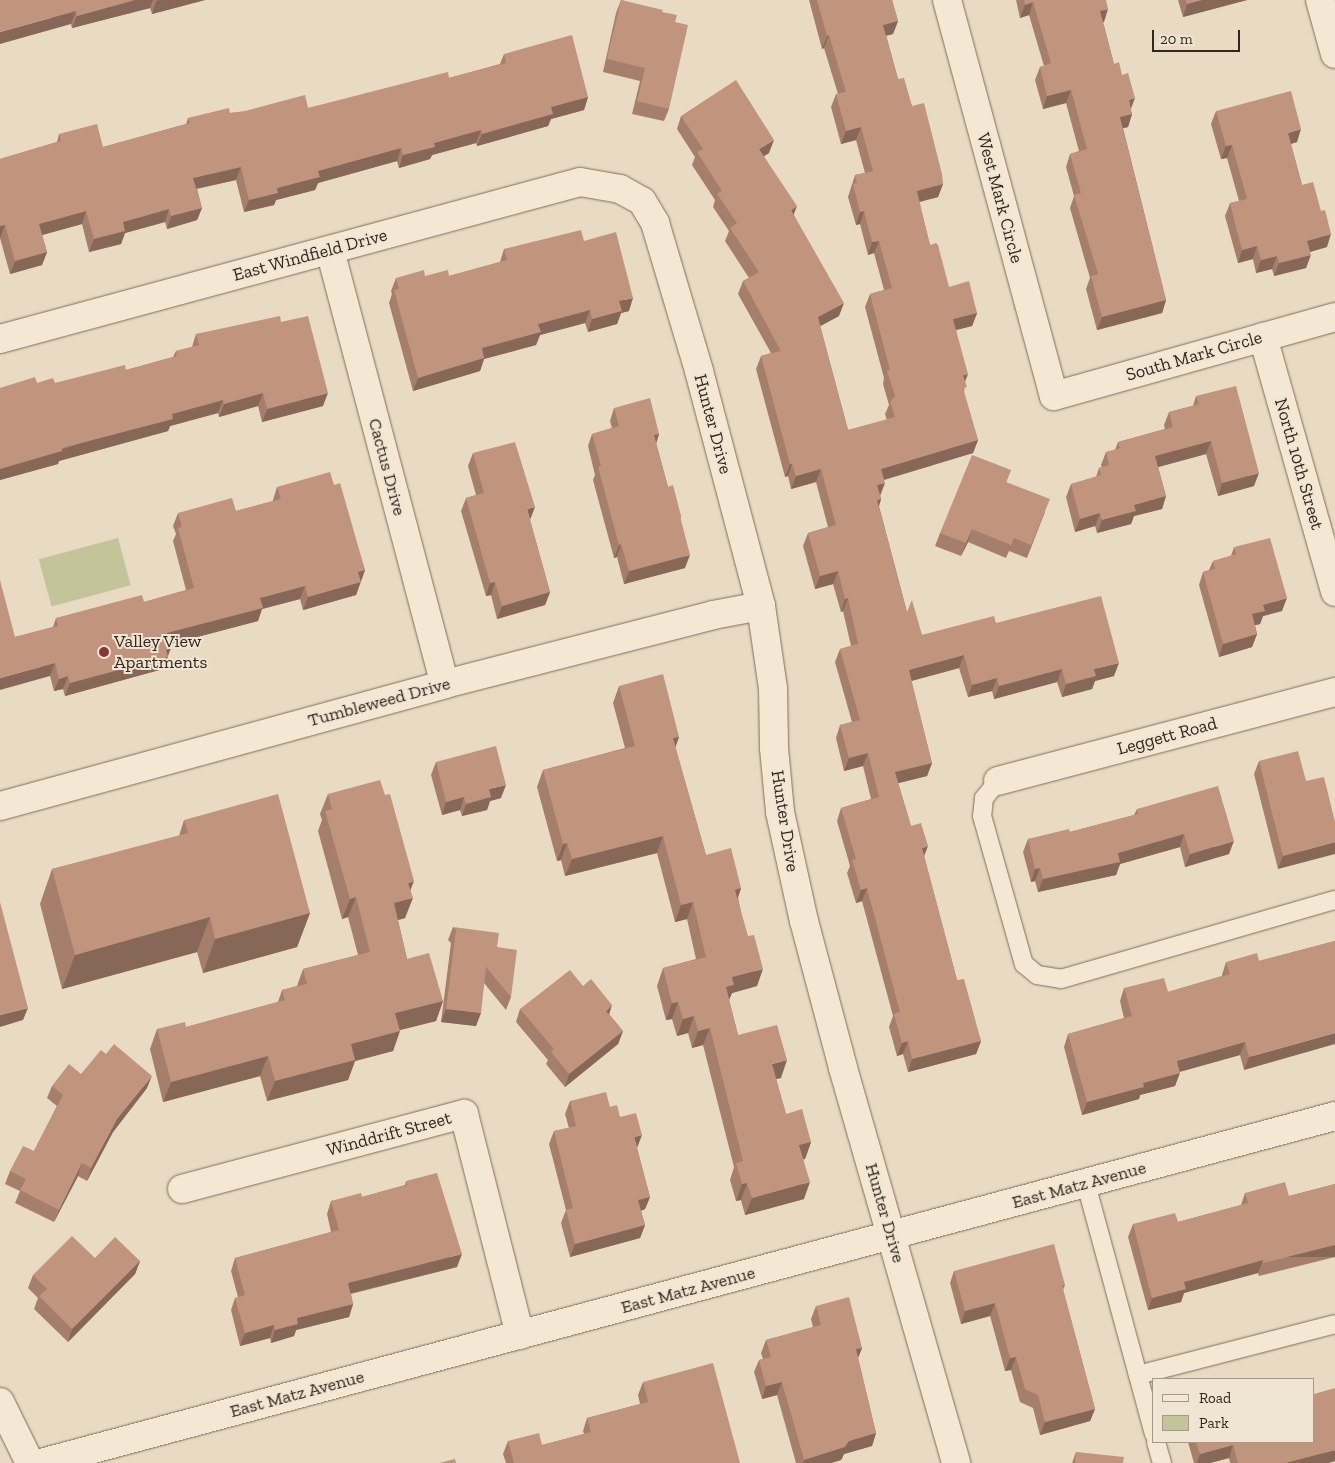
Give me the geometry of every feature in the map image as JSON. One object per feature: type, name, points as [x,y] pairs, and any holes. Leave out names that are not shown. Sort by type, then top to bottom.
[{"type":"street","name":"West Mark Circle","points":[[947,0],[1054,396]]},
{"type":"street","points":[[1320,0],[1335,54]]},
{"type":"street","name":"East Windfield Drive","points":[[0,339],[580,182],[620,189]]},
{"type":"street","name":"Hunter Drive","points":[[620,189],[642,201],[655,223],[699,371],[761,606],[773,688],[774,748],[780,812],[804,921],[956,1463]]},
{"type":"street","name":"Cactus Drive","points":[[330,250],[445,684]]},
{"type":"street","name":"South Mark Circle","points":[[1054,396],[1335,317]]},
{"type":"street","name":"North 10th Street","points":[[1263,337],[1335,592]]},
{"type":"street","name":"Tumbleweed Drive","points":[[0,806],[445,684],[712,615],[761,606]]},
{"type":"street","name":"Leggett Road","points":[[998,781],[1335,692]]},
{"type":"street","name":"Winddrift Street","points":[[182,1189],[464,1114],[520,1334]]},
{"type":"street","name":"East Matz Avenue","points":[[41,1463],[1335,1116]]},
{"type":"street","points":[[0,1402],[30,1463]]},
{"type":"lane","points":[[998,781],[984,798],[982,816],[1024,964],[1037,975],[1061,979],[1335,900]]},
{"type":"lane","points":[[1086,1184],[1152,1427]]},
{"type":"lane","points":[[1138,1375],[1335,1324]]},
{"type":"lane","points":[[1156,1443],[1162,1463]]},
{"type":"green space","points":[[118,538],[131,585],[51,607],[39,559]]},
{"type":"building","points":[[0,0],[135,0],[77,16],[76,11],[0,32]]},
{"type":"building","points":[[621,0],[677,15],[675,22],[688,25],[669,109],[637,101],[645,68],[607,59]]},
{"type":"building","points":[[817,0],[892,0],[898,21],[883,25],[898,79],[904,78],[912,106],[924,103],[942,174],[943,184],[917,191],[930,245],[936,243],[938,245],[949,287],[969,281],[977,313],[953,319],[968,374],[963,375],[967,387],[963,388],[978,440],[881,469],[885,483],[877,485],[881,499],[877,500],[907,612],[912,600],[922,635],[994,616],[996,623],[1101,596],[1119,663],[1094,669],[1096,676],[1066,684],[1062,669],[999,686],[997,678],[972,685],[964,655],[909,670],[932,763],[895,772],[911,826],[921,823],[928,846],[922,848],[957,980],[964,979],[981,1041],[912,1059],[908,1041],[902,1043],[894,1014],[900,1012],[867,888],[861,890],[852,860],[856,859],[841,808],[879,797],[868,753],[849,758],[840,725],[860,720],[840,649],[858,644],[848,598],[845,599],[838,571],[820,576],[808,533],[836,525],[821,469],[796,476],[792,464],[790,464],[761,356],[781,351],[743,281],[759,272],[730,228],[737,223],[717,194],[722,191],[697,152],[703,149],[681,116],[736,80],[774,140],[759,149],[797,206],[791,210],[844,303],[818,317],[848,430],[895,417],[890,402],[895,396],[887,371],[890,370],[870,294],[892,288],[879,241],[872,242],[864,211],[860,212],[853,184],[857,183],[855,175],[873,171],[861,127],[846,131],[836,94],[846,92]]},
{"type":"building","points":[[1024,0],[1106,0],[1108,9],[1100,11],[1114,64],[1119,62],[1122,75],[1128,73],[1135,98],[1129,100],[1132,114],[1120,117],[1166,300],[1102,317],[1091,276],[1098,274],[1074,195],[1081,193],[1070,154],[1087,149],[1071,90],[1047,96],[1040,67],[1051,63],[1033,2],[1025,5]]},
{"type":"building","points":[[1186,0],[1202,0],[1187,4]]},
{"type":"building","points":[[572,35],[588,97],[551,107],[553,114],[482,134],[481,130],[434,143],[435,147],[403,155],[401,148],[318,171],[320,177],[277,188],[278,193],[249,200],[241,167],[193,178],[202,208],[171,216],[169,209],[123,222],[125,231],[94,239],[86,211],[39,224],[47,252],[15,261],[5,225],[0,226],[0,159],[61,141],[59,134],[97,124],[103,147],[190,123],[188,118],[229,108],[230,113],[245,111],[305,95],[308,108],[448,72],[449,78],[506,63],[504,54]]},
{"type":"building","points":[[1291,91],[1301,129],[1288,133],[1302,185],[1313,182],[1321,211],[1325,210],[1331,234],[1307,241],[1311,255],[1279,263],[1277,256],[1261,260],[1257,246],[1242,250],[1230,203],[1247,199],[1232,145],[1226,146],[1216,111]]},
{"type":"building","points":[[581,230],[584,241],[616,232],[633,298],[619,301],[622,311],[592,319],[590,310],[538,324],[541,332],[482,348],[484,358],[418,378],[394,290],[399,289],[396,278],[424,270],[425,276],[448,270],[449,276],[507,260],[504,249]]},
{"type":"building","points":[[280,316],[281,322],[308,316],[328,393],[267,409],[263,393],[224,404],[223,400],[172,414],[173,419],[62,448],[62,451],[0,469],[0,388],[35,377],[37,383],[53,378],[55,383],[125,365],[126,370],[177,356],[176,351],[199,345],[196,334]]},
{"type":"building","points":[[1236,386],[1259,473],[1222,483],[1211,441],[1155,456],[1166,496],[1134,505],[1136,511],[1102,520],[1100,513],[1080,519],[1071,484],[1101,475],[1099,468],[1109,465],[1106,452],[1120,448],[1118,442],[1173,427],[1169,412],[1199,404],[1196,396]]},
{"type":"building","points":[[650,398],[659,434],[654,435],[668,487],[673,485],[690,555],[629,571],[621,544],[619,545],[598,467],[601,466],[592,434],[619,426],[614,408]]},
{"type":"building","points":[[515,442],[535,507],[527,509],[550,592],[502,606],[495,582],[490,583],[466,498],[484,493],[473,453]]},
{"type":"building","points":[[972,455],[1011,470],[1006,482],[1050,499],[1031,545],[1014,538],[1011,545],[972,529],[966,543],[940,533]]},
{"type":"building","points":[[330,472],[334,485],[340,483],[365,570],[358,572],[361,582],[308,597],[305,586],[260,598],[263,608],[167,633],[171,648],[166,650],[168,657],[70,683],[68,676],[59,679],[55,663],[0,678],[0,580],[15,637],[58,626],[56,618],[142,595],[144,602],[194,588],[178,528],[182,527],[178,513],[232,498],[236,511],[281,499],[277,487]]},
{"type":"building","points":[[1270,538],[1287,598],[1263,605],[1265,611],[1252,614],[1257,634],[1223,644],[1203,572],[1215,569],[1213,561],[1236,554],[1234,547]]},
{"type":"building","points":[[663,674],[679,737],[673,738],[706,855],[731,848],[741,888],[735,890],[748,936],[754,935],[763,969],[732,977],[734,985],[726,987],[738,1035],[777,1025],[787,1060],[772,1064],[786,1114],[802,1109],[811,1142],[799,1145],[810,1182],[752,1198],[747,1183],[742,1184],[736,1163],[743,1161],[710,1028],[698,1031],[694,1016],[683,1019],[678,1002],[672,1003],[663,968],[706,957],[693,902],[681,905],[663,836],[572,859],[567,843],[563,844],[543,770],[635,746],[619,686]]},
{"type":"building","points":[[496,746],[506,785],[489,789],[491,797],[466,804],[464,797],[446,802],[436,762]]},
{"type":"building","points":[[1298,751],[1306,781],[1324,777],[1335,822],[1335,842],[1283,856],[1259,761]]},
{"type":"building","points":[[380,780],[385,795],[390,794],[414,881],[408,883],[413,898],[394,903],[407,959],[429,953],[443,1001],[395,1013],[400,1031],[351,1044],[355,1060],[275,1081],[268,1056],[171,1082],[157,1029],[185,1022],[186,1027],[285,1000],[282,990],[307,984],[303,969],[370,952],[356,897],[350,899],[325,811],[332,809],[328,794]]},
{"type":"building","points":[[1218,786],[1234,841],[1190,854],[1184,834],[1118,853],[1120,862],[1043,879],[1040,868],[1035,869],[1028,839],[1069,829],[1070,832],[1138,814],[1137,809]]},
{"type":"building","points":[[278,794],[310,913],[215,939],[210,917],[75,955],[52,869],[188,833],[184,820]]},
{"type":"building","points":[[0,902],[28,1008],[0,1015]]},
{"type":"building","points":[[453,927],[499,933],[497,947],[517,950],[511,997],[486,967],[481,1013],[446,1009],[456,930]]},
{"type":"building","points":[[1335,941],[1335,1033],[1249,1057],[1245,1042],[1177,1061],[1180,1073],[1143,1083],[1144,1087],[1087,1102],[1068,1034],[1132,1016],[1124,988],[1164,978],[1168,992],[1230,974],[1226,962],[1257,953],[1259,961]]},
{"type":"building","points":[[570,970],[583,986],[591,979],[612,1005],[606,1011],[623,1031],[569,1074],[551,1052],[554,1049],[520,1009]]},
{"type":"building","points":[[114,1044],[152,1076],[117,1119],[91,1168],[82,1163],[59,1210],[20,1190],[26,1179],[10,1171],[23,1146],[34,1151],[63,1095],[52,1086],[69,1064],[81,1074],[101,1050],[106,1054]]},
{"type":"building","points":[[606,1092],[610,1107],[617,1105],[620,1117],[636,1113],[642,1135],[634,1137],[650,1197],[638,1200],[645,1225],[575,1244],[566,1210],[573,1208],[554,1131],[576,1126],[570,1101]]},
{"type":"building","points":[[437,1173],[462,1254],[348,1283],[353,1304],[297,1318],[298,1324],[275,1330],[274,1325],[245,1333],[235,1298],[245,1295],[235,1258],[339,1230],[331,1201],[361,1193],[362,1197],[407,1185],[406,1181]]},
{"type":"building","points":[[1285,1182],[1289,1196],[1335,1184],[1335,1245],[1263,1263],[1263,1260],[1184,1282],[1186,1289],[1152,1298],[1133,1224],[1175,1213],[1178,1222],[1248,1203],[1245,1193]]},
{"type":"building","points":[[72,1236],[95,1258],[115,1237],[140,1261],[72,1329],[39,1296],[47,1289],[33,1275]]},
{"type":"building","points":[[1054,1244],[1065,1285],[1062,1285],[1095,1409],[1045,1422],[1038,1395],[1025,1389],[1016,1357],[1010,1358],[995,1303],[965,1311],[954,1271]]},
{"type":"building","points":[[849,1297],[862,1348],[856,1349],[876,1433],[849,1441],[845,1447],[804,1460],[782,1382],[766,1386],[759,1360],[771,1357],[766,1340],[821,1325],[816,1306]]},
{"type":"building","points":[[713,1363],[740,1463],[514,1463],[508,1441],[539,1433],[542,1445],[591,1432],[587,1418],[648,1402],[643,1382]]},
{"type":"building","points":[[1335,1388],[1335,1450],[1285,1463],[1238,1463],[1233,1445],[1200,1454],[1196,1443],[1315,1443],[1315,1394]]},
{"type":"building","points":[[1076,1452],[1124,1457],[1123,1463],[1075,1463]]},
{"type":"building","points":[[455,1459],[456,1463],[439,1463]]},
{"type":"place","name":"Valley View Apartments","points":[[104,652]]}]
